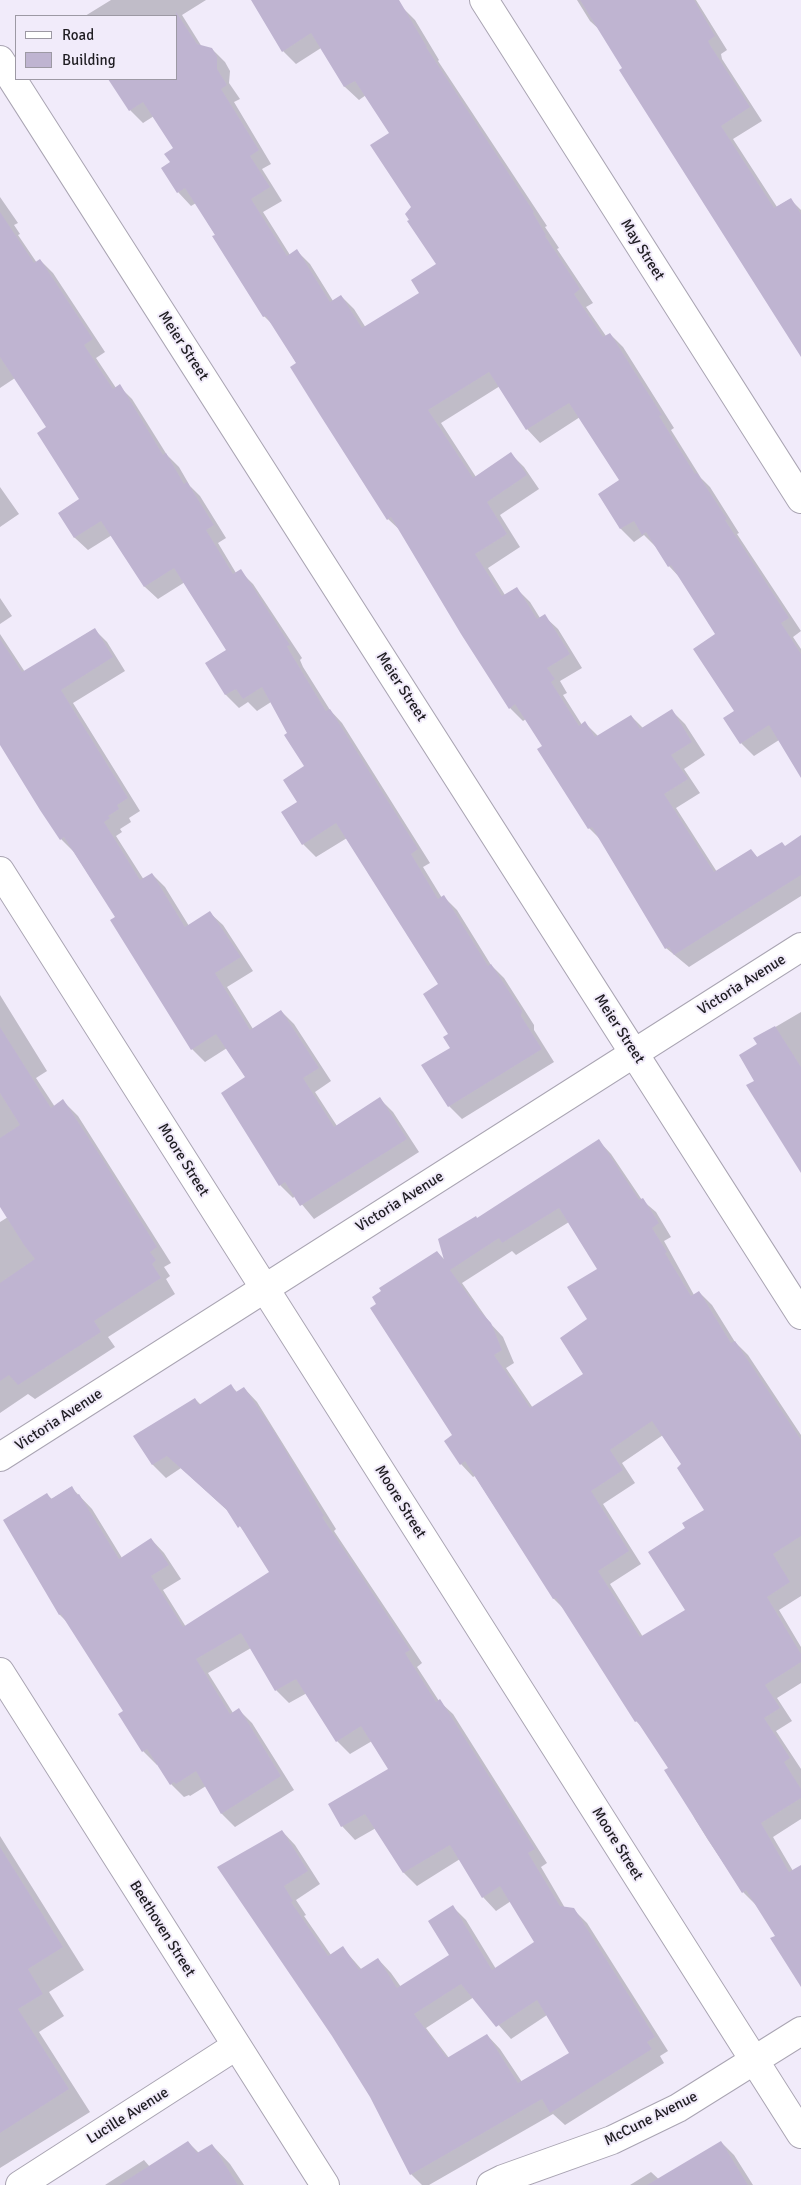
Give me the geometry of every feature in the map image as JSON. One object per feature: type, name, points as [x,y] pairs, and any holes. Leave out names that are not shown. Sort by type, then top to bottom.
[{"type":"street","name":"May Street","points":[[484,0],[801,499]]},
{"type":"street","name":"Meier Street","points":[[0,60],[801,1316]]},
{"type":"street","name":"Moore Street","points":[[0,871],[801,2134]]},
{"type":"street","name":"Victoria Avenue","points":[[0,1458],[801,947]]},
{"type":"street","name":"Beethoven Street","points":[[0,1672],[325,2185]]},
{"type":"street","name":"McCune Avenue","points":[[491,2185],[612,2140],[678,2108],[801,2031]]},
{"type":"street","name":"Lucille Avenue","points":[[20,2185],[236,2046]]},
{"type":"building","points":[[251,0],[399,0],[426,47],[534,212],[545,236],[580,289],[574,294],[603,337],[610,333],[662,415],[659,416],[695,474],[697,473],[727,519],[725,520],[789,618],[781,623],[801,654],[801,778],[769,725],[740,744],[723,718],[734,711],[693,649],[715,634],[671,565],[668,567],[646,532],[642,535],[634,521],[620,529],[598,494],[619,480],[569,403],[526,430],[489,372],[428,410],[473,478],[511,452],[527,475],[487,502],[507,534],[475,554],[502,596],[517,587],[537,619],[545,614],[570,654],[547,668],[555,679],[551,682],[579,726],[585,721],[595,737],[631,715],[640,729],[672,709],[692,742],[671,755],[688,779],[664,794],[714,872],[751,849],[757,857],[782,842],[785,846],[801,835],[801,875],[674,955],[669,947],[665,949],[592,827],[588,829],[537,749],[542,746],[515,704],[509,709],[461,634],[391,517],[387,520],[320,415],[290,367],[296,363],[266,316],[263,317],[212,236],[215,235],[185,188],[177,193],[161,168],[170,162],[164,154],[173,148],[143,102],[129,111],[109,80],[178,80],[178,15],[197,44],[212,48],[217,57],[217,69],[227,85],[221,89],[259,150],[250,156],[270,187],[251,199],[287,256],[297,249],[330,302],[341,295],[362,328],[419,293],[411,280],[436,264],[407,221],[409,220],[405,214],[411,207],[370,145],[389,133],[355,81],[344,87],[311,33],[282,52]]},
{"type":"building","points":[[580,0],[694,0],[715,36],[708,41],[710,45],[750,107],[721,126],[774,208],[791,198],[801,214],[801,357],[619,70],[622,68]]},
{"type":"building","points":[[0,212],[34,263],[40,259],[93,339],[84,345],[113,389],[120,384],[163,455],[166,453],[184,484],[187,482],[214,525],[206,530],[233,574],[241,569],[290,645],[287,646],[290,652],[326,711],[330,709],[418,849],[411,854],[438,899],[444,895],[488,966],[491,964],[522,1011],[521,1016],[542,1049],[448,1107],[421,1065],[450,1048],[443,1037],[448,1034],[423,994],[438,984],[336,823],[302,845],[281,812],[297,802],[283,780],[304,766],[284,735],[287,733],[262,687],[243,699],[236,689],[225,695],[205,663],[226,650],[174,568],[144,587],[101,521],[74,538],[58,513],[79,499],[37,433],[46,427],[0,357]]},
{"type":"building","points":[[95,628],[113,657],[61,690],[128,798],[117,805],[119,809],[108,816],[110,818],[104,822],[140,880],[152,873],[185,927],[210,911],[241,957],[215,973],[250,1030],[281,1010],[319,1068],[303,1078],[334,1127],[380,1097],[407,1139],[300,1206],[285,1182],[279,1186],[221,1093],[245,1077],[216,1034],[191,1050],[110,920],[115,917],[64,837],[60,840],[0,745],[0,639],[22,672]]},
{"type":"building","points":[[775,1026],[801,1067],[801,1173],[746,1085],[754,1081],[739,1055],[757,1044],[753,1038]]},
{"type":"building","points":[[0,1027],[51,1108],[63,1099],[101,1157],[157,1247],[150,1252],[156,1260],[152,1264],[161,1278],[94,1321],[101,1332],[18,1385],[9,1375],[0,1381],[0,1283],[35,1259],[0,1207],[0,1138],[20,1125],[0,1093]]},
{"type":"building","points":[[599,1139],[639,1200],[643,1198],[659,1223],[652,1228],[691,1296],[699,1291],[731,1343],[735,1341],[801,1440],[801,1536],[773,1554],[790,1582],[767,1597],[801,1654],[801,1662],[765,1685],[780,1708],[764,1718],[790,1758],[784,1762],[801,1789],[801,1798],[761,1823],[789,1872],[801,1865],[801,1987],[770,1938],[775,1936],[746,1890],[742,1893],[664,1770],[668,1768],[637,1721],[635,1722],[556,1598],[553,1599],[465,1461],[460,1465],[444,1441],[452,1435],[370,1308],[376,1304],[372,1297],[381,1291],[379,1288],[437,1251],[444,1260],[438,1239],[476,1216],[477,1218]],"holes":[[[559,1208],[597,1269],[567,1287],[587,1319],[560,1338],[583,1374],[530,1408],[494,1355],[502,1350],[491,1323],[478,1309],[450,1270],[499,1238],[502,1243]],[[652,1421],[681,1464],[677,1468],[704,1510],[682,1523],[685,1528],[648,1552],[685,1610],[640,1637],[598,1571],[629,1551],[591,1491],[623,1470],[610,1450]]]},
{"type":"building","points":[[231,1384],[236,1392],[244,1387],[273,1430],[324,1516],[322,1517],[410,1650],[405,1653],[436,1702],[440,1699],[535,1849],[528,1853],[560,1906],[574,1908],[655,2037],[647,2042],[652,2049],[550,2113],[542,2099],[410,2175],[370,2097],[332,2036],[217,1867],[282,1830],[308,1871],[284,1886],[293,1901],[291,1902],[328,1956],[343,1946],[359,1970],[378,1958],[397,1988],[449,1955],[428,1921],[453,1905],[492,1970],[534,1942],[500,1886],[482,1898],[450,1845],[403,1873],[365,1814],[341,1827],[328,1804],[388,1769],[361,1726],[336,1742],[296,1679],[275,1691],[241,1633],[196,1659],[230,1714],[239,1708],[281,1776],[221,1814],[196,1771],[176,1784],[174,1782],[170,1785],[147,1749],[142,1752],[118,1714],[123,1711],[61,1614],[59,1615],[3,1520],[47,1493],[51,1499],[72,1486],[77,1495],[79,1494],[119,1559],[151,1538],[169,1565],[151,1576],[183,1627],[269,1572],[240,1526],[238,1528],[226,1509],[167,1456],[152,1465],[133,1436],[195,1398],[199,1405]],"holes":[[[461,1984],[496,2027],[537,2000],[569,2053],[518,2083],[487,2034],[447,2058],[414,2014]]]},
{"type":"building","points":[[0,1847],[63,1947],[28,1969],[43,1994],[18,2009],[69,2089],[0,2133]]},
{"type":"building","points":[[188,2141],[197,2153],[212,2144],[238,2185],[119,2185]]},
{"type":"building","points":[[721,2141],[748,2185],[647,2185]]}]
